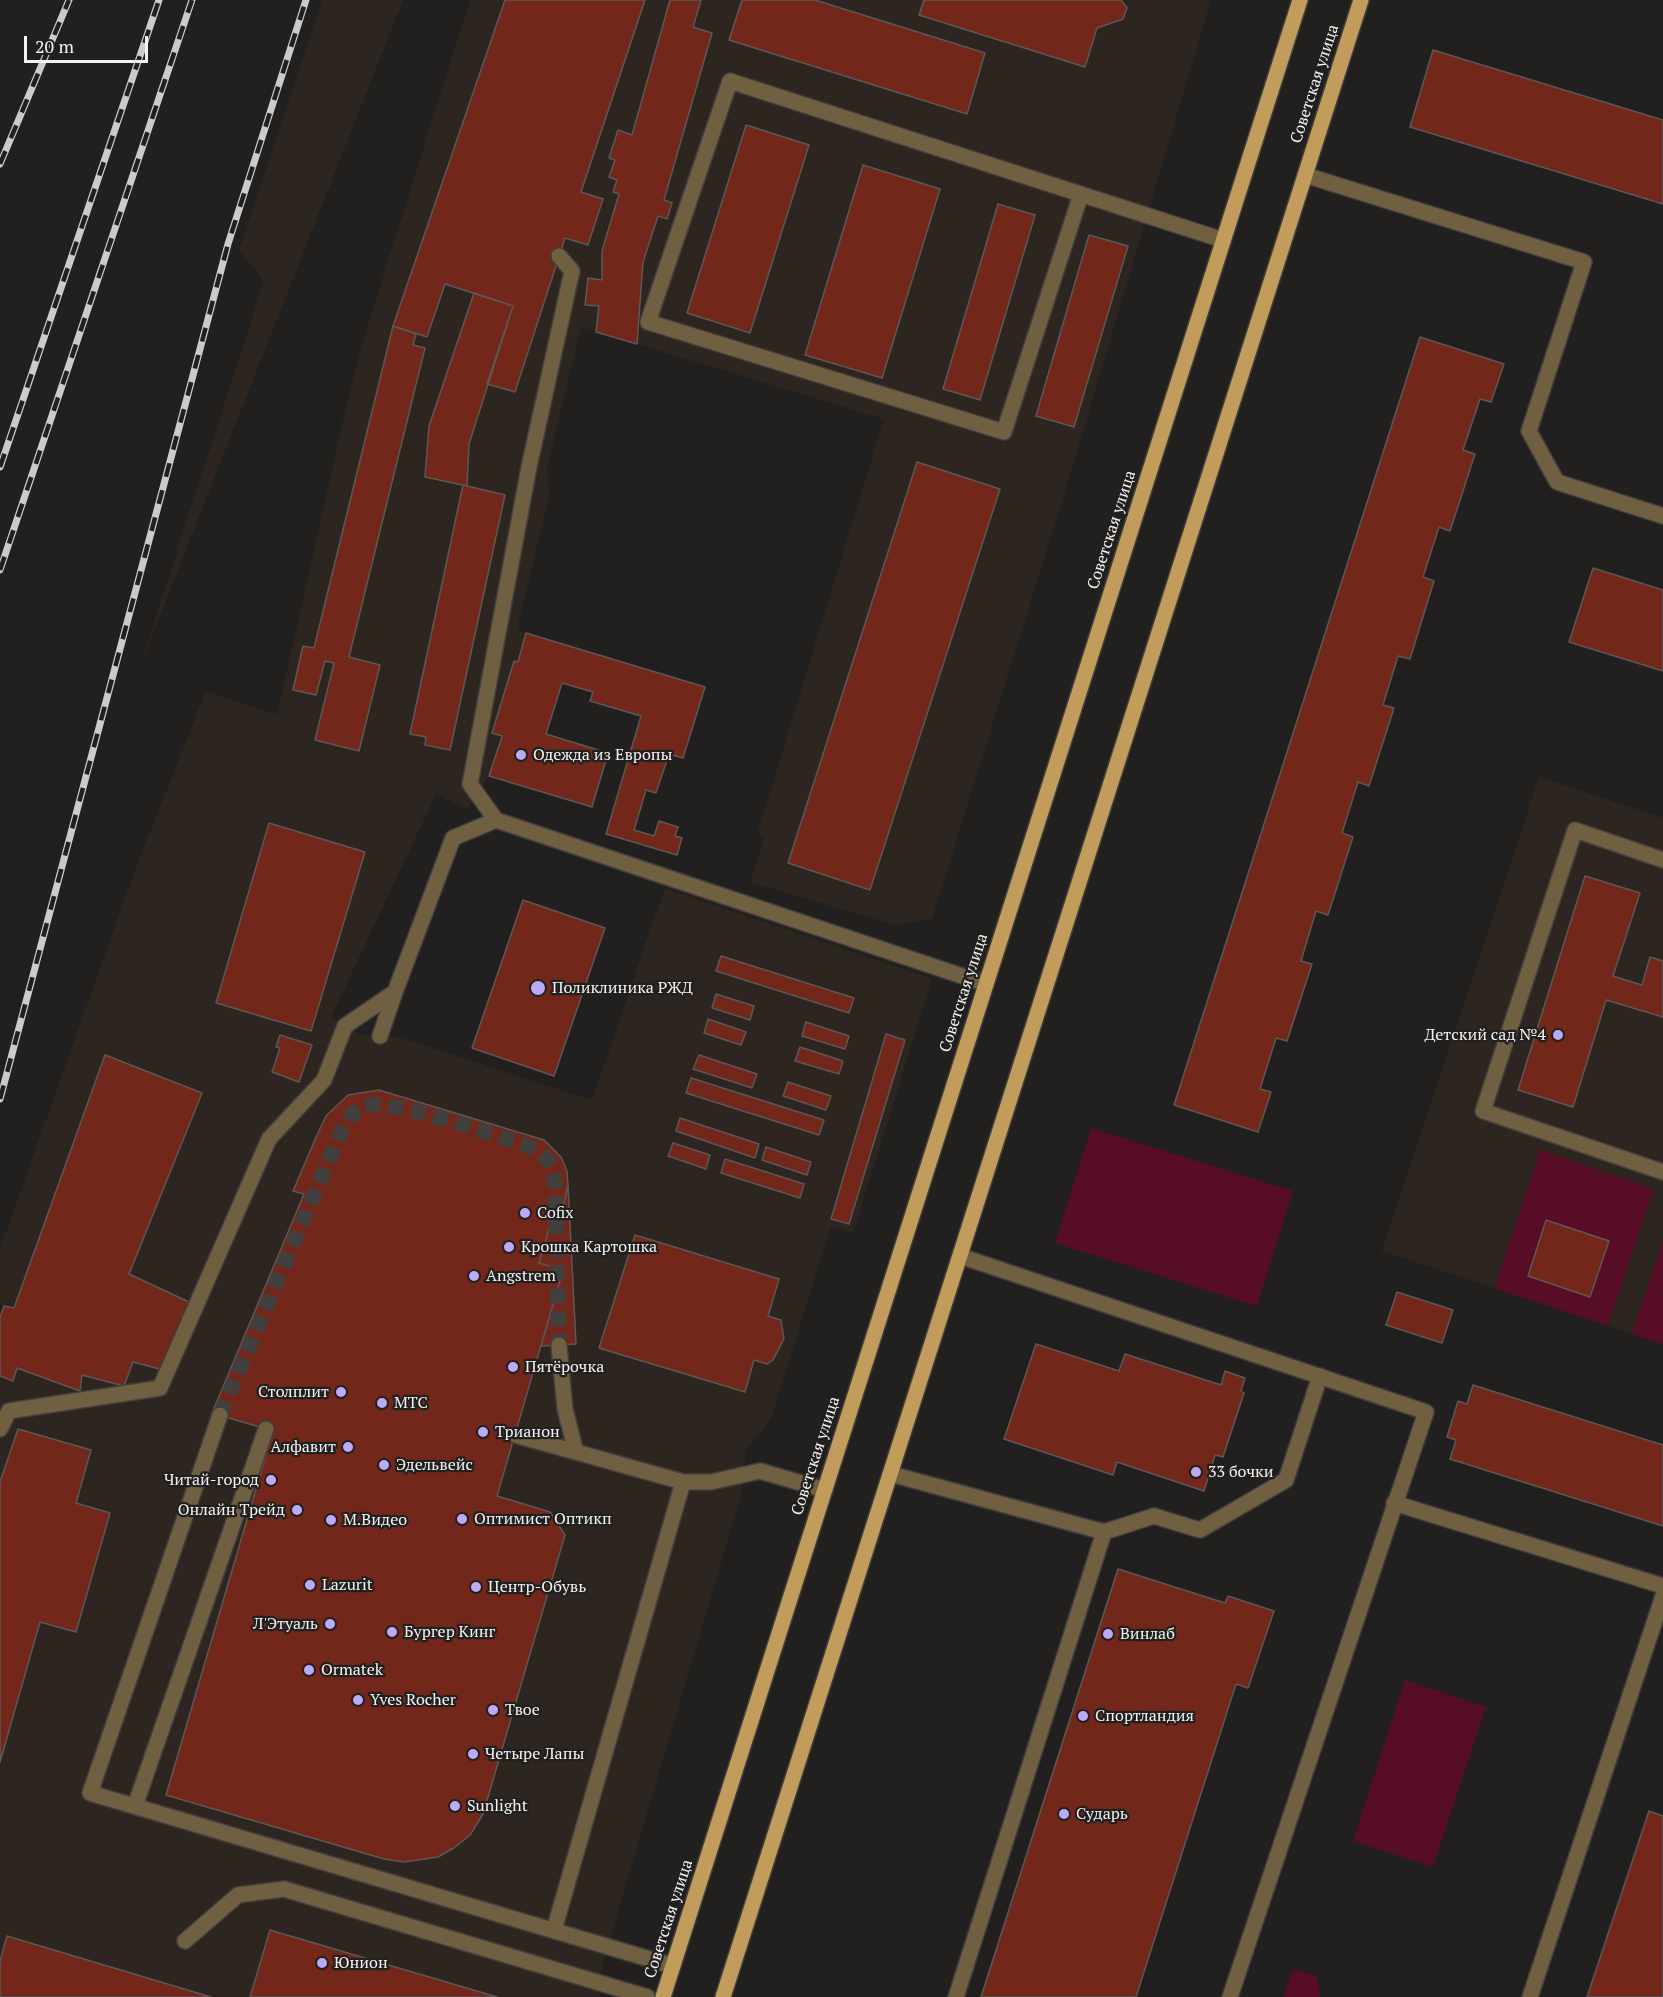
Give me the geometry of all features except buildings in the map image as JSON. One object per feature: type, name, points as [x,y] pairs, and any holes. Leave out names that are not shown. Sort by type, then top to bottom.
[{"type":"main road","name":"Советская улица","points":[[663,1997],[1300,0]]},
{"type":"main road","name":"Советская улица","points":[[723,1997],[1361,0]]},
{"type":"lane","points":[[1081,194],[1004,432],[648,322],[730,81],[1081,194],[1223,240]]},
{"type":"lane","points":[[1305,175],[1584,262],[1529,431],[1557,482],[1663,516]]},
{"type":"lane","points":[[559,256],[572,271],[529,467],[470,784],[496,820],[986,984]]},
{"type":"lane","points":[[380,1036],[453,838],[496,820]]},
{"type":"lane","points":[[1663,860],[1575,830],[1483,1111],[1663,1172]]},
{"type":"lane","points":[[0,1429],[9,1411],[160,1388],[269,1139],[324,1080],[345,1026],[395,992]]},
{"type":"lane","points":[[960,1256],[1426,1412],[1230,1997]]},
{"type":"lane","points":[[559,1345],[566,1408],[576,1452]]},
{"type":"lane","points":[[891,1474],[1104,1532],[1154,1516],[1200,1530],[1286,1480],[1320,1376]]},
{"type":"lane","points":[[220,1415],[90,1793],[673,1966]]},
{"type":"lane","points":[[135,1806],[266,1429]]},
{"type":"lane","points":[[515,1435],[683,1482],[711,1482],[760,1471],[825,1490]]},
{"type":"lane","points":[[554,1930],[683,1482]]},
{"type":"lane","points":[[1394,1503],[1663,1586]]},
{"type":"lane","points":[[956,1997],[1104,1532]]},
{"type":"lane","points":[[1530,1997],[1663,1596]]},
{"type":"lane","points":[[185,1941],[238,1895],[284,1889],[601,1990],[647,1997]]},
{"type":"shaded area","points":[[323,0],[403,0],[140,666],[264,281],[239,250]]},
{"type":"shaded area","points":[[470,0],[1211,0],[1070,475],[932,919],[895,925],[750,882],[764,838],[758,832],[884,419],[581,327],[547,468],[549,497],[517,629],[526,633],[489,776],[467,809],[436,794],[331,1017],[359,1034],[401,1038],[592,1100],[665,888],[932,979],[853,1233],[831,1226],[771,1419],[746,1449],[741,1495],[604,1959],[598,1982],[603,1984],[599,1997],[0,1997],[0,1317],[4,1306],[0,1305],[0,1249],[137,865],[206,691],[277,715],[351,386]]},
{"type":"shaded area","name":"Детский сад №4","points":[[1539,777],[1663,818],[1663,1344],[1382,1251]]},
{"type":"shaded area","points":[[1091,1128],[1293,1191],[1257,1306],[1055,1243]]},
{"type":"shaded area","points":[[1540,1150],[1654,1189],[1608,1326],[1494,1288]],"holes":[[[1546,1221],[1590,1297],[1528,1276]]]},
{"type":"shaded area","points":[[1663,1242],[1663,1344],[1632,1334]]},
{"type":"shaded area","points":[[1405,1680],[1486,1707],[1433,1867],[1353,1841]]},
{"type":"shaded area","points":[[1293,1969],[1317,1976],[1320,1997],[1284,1997]]},
{"type":"tunnel","points":[[220,1415],[341,1132],[347,1121],[361,1107],[374,1105],[393,1107],[443,1119],[528,1146],[548,1161],[553,1171],[555,1185],[559,1345]]},
{"type":"railway","points":[[0,164],[69,0]]},
{"type":"railway","points":[[0,467],[159,0]]},
{"type":"railway","points":[[0,570],[192,0]]},
{"type":"railway","points":[[0,1099],[228,244],[306,0]]},
{"type":"place","name":"Одежда из Европы","points":[[521,755]]},
{"type":"place","name":"Поликлиника РЖД","points":[[538,988]]},
{"type":"place","name":"Детский сад №4","points":[[1558,1035]]},
{"type":"place","name":"Cofix","points":[[525,1213]]},
{"type":"place","name":"Крошка Картошка","points":[[509,1247]]},
{"type":"place","name":"Angstrem","points":[[474,1276]]},
{"type":"place","name":"Пятёрочка","points":[[513,1367]]},
{"type":"place","name":"Столплит","points":[[341,1392]]},
{"type":"place","name":"МТС","points":[[382,1403]]},
{"type":"place","name":"Трианон","points":[[483,1432]]},
{"type":"place","name":"Алфавит","points":[[348,1447]]},
{"type":"place","name":"Эдельвейс","points":[[384,1465]]},
{"type":"place","name":"33 бочки","points":[[1196,1472]]},
{"type":"place","name":"Читай-город","points":[[271,1480]]},
{"type":"place","name":"Онлайн Трейд","points":[[297,1510]]},
{"type":"place","name":"Оптимист Оптикп","points":[[462,1519]]},
{"type":"place","name":"М.Видео","points":[[331,1520]]},
{"type":"place","name":"Lazurit","points":[[310,1585]]},
{"type":"place","name":"Центр-Обувь","points":[[476,1587]]},
{"type":"place","name":"Л'Этуаль","points":[[330,1624]]},
{"type":"place","name":"Бургер Кинг","points":[[392,1632]]},
{"type":"place","name":"Винлаб","points":[[1108,1634]]},
{"type":"place","name":"Ormatek","points":[[309,1670]]},
{"type":"place","name":"Yves Rocher","points":[[358,1700]]},
{"type":"place","name":"Твое","points":[[493,1710]]},
{"type":"place","name":"Спортландия","points":[[1083,1716]]},
{"type":"place","name":"Четыре Лапы","points":[[473,1754]]},
{"type":"place","name":"Sunlight","points":[[455,1806]]},
{"type":"place","name":"Сударь","points":[[1064,1814]]},
{"type":"place","name":"Юнион","points":[[322,1963]]}]
